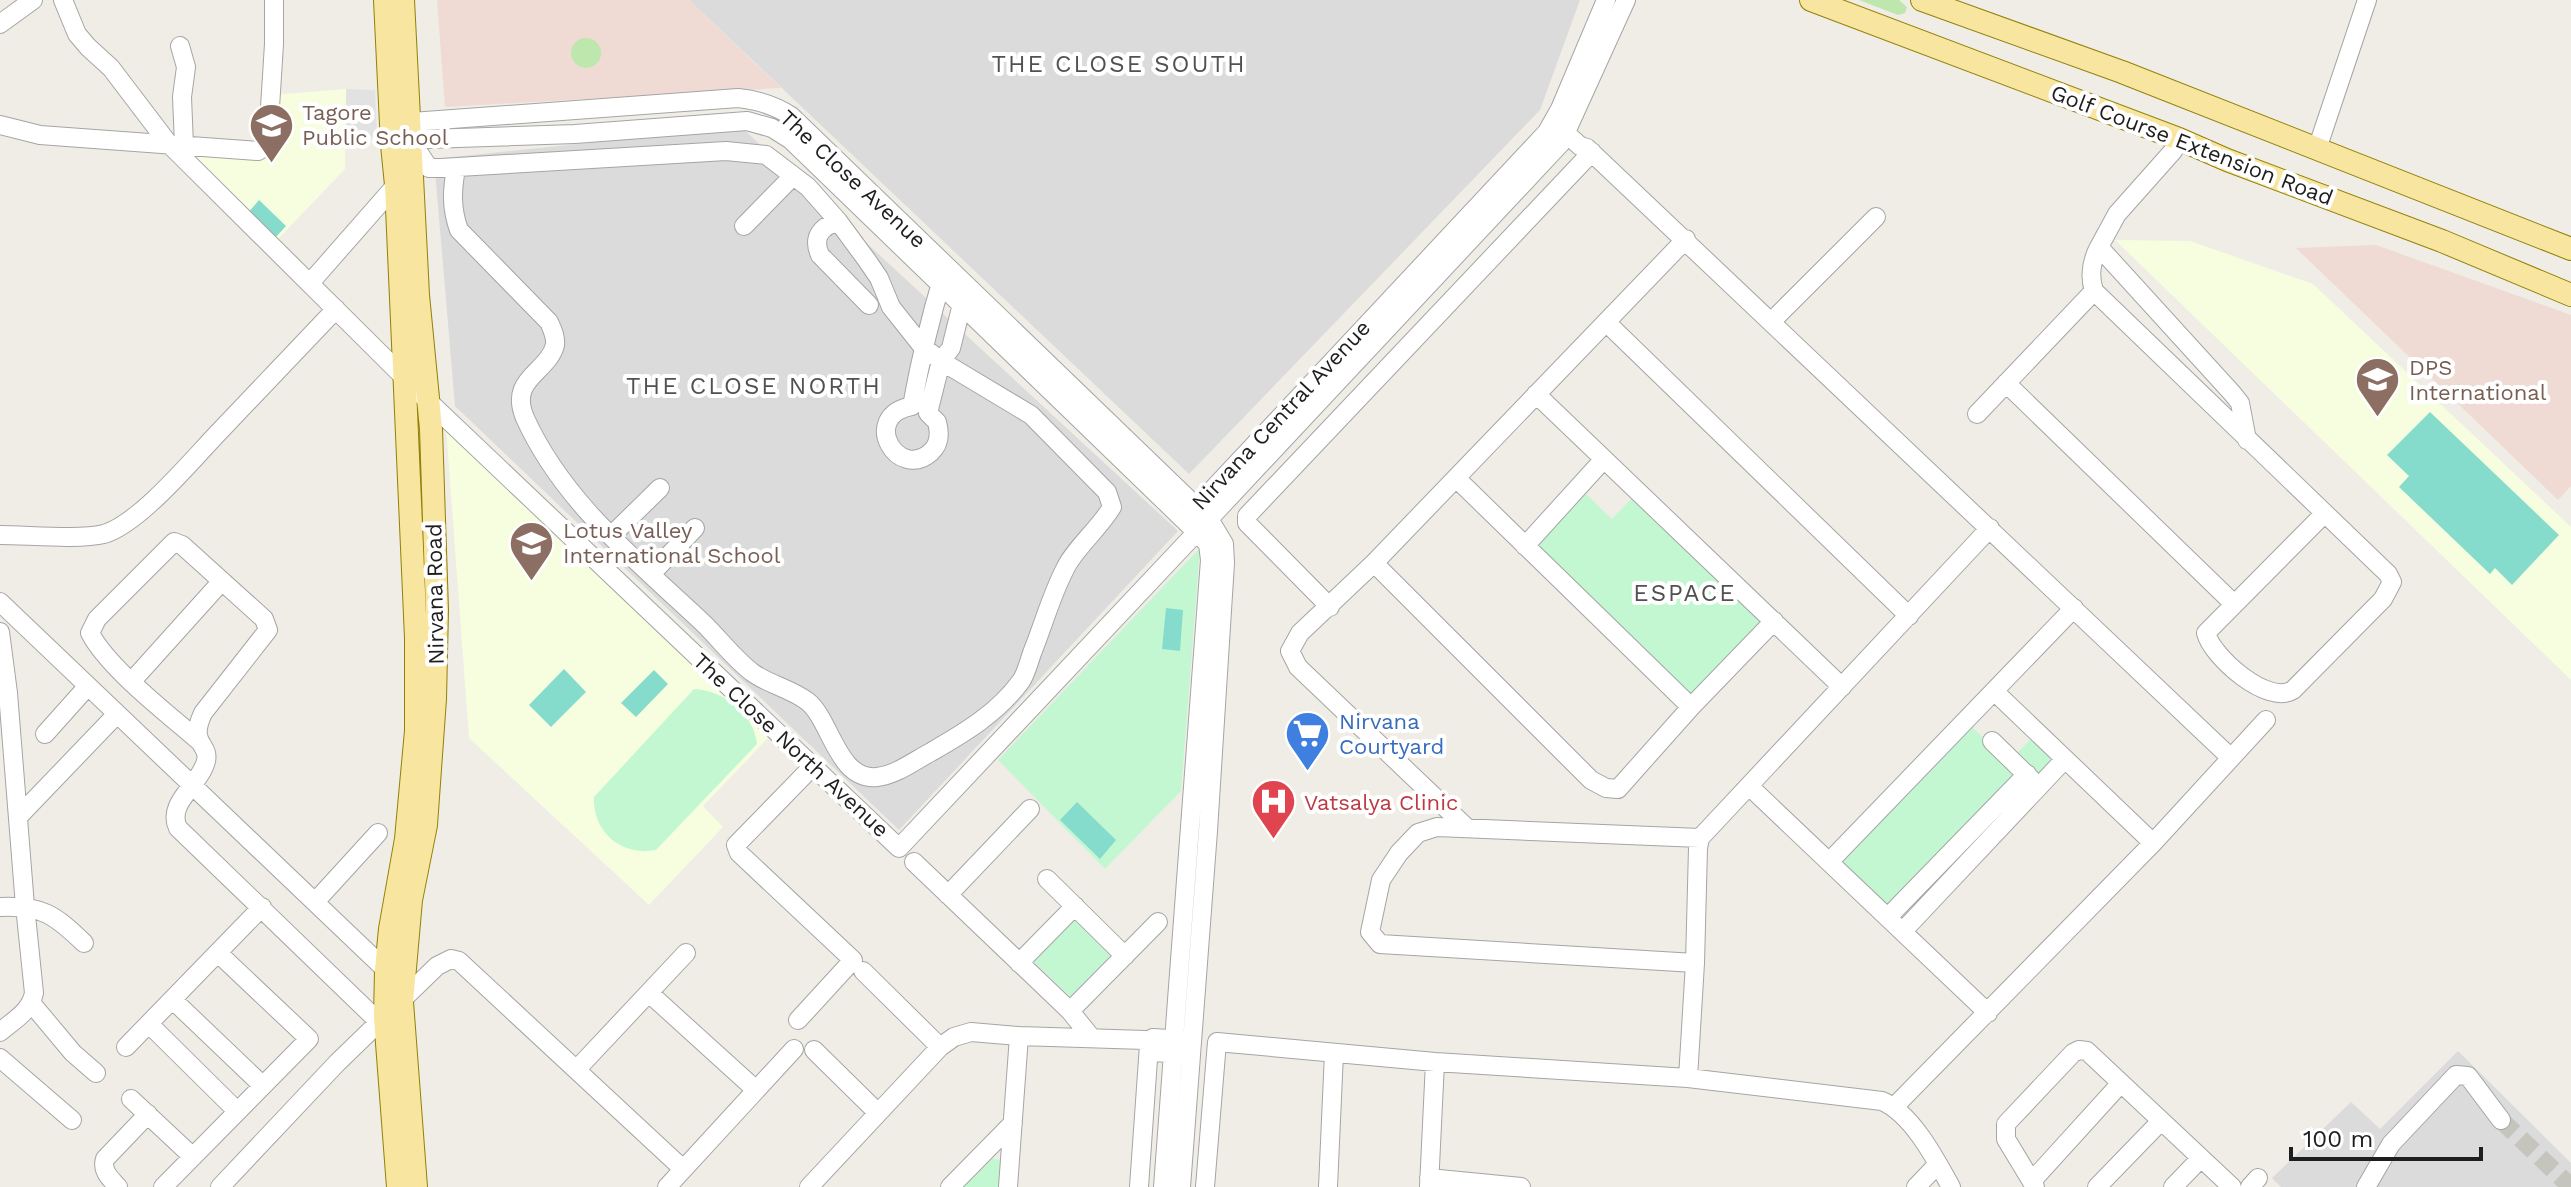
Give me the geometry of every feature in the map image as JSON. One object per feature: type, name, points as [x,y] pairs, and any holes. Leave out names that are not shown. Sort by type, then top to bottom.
[{"type":"main road","name":"Nirvana Road","points":[[385,0],[402,136],[431,429],[437,610],[435,699],[426,825],[389,1014],[416,1187]]},
{"type":"main road","name":"Nirvana Road","points":[[398,1187],[386,970],[406,839],[416,731],[416,638],[396,185],[402,136],[403,0]]},
{"type":"main road","name":"Golf Course Extension Road","points":[[1811,0],[2442,241],[2571,295]]},
{"type":"main road","name":"Golf Course Extension Road","points":[[1922,0],[2122,72],[2571,249]]},
{"type":"street","points":[[0,24],[33,0]]},
{"type":"street","name":"The Close North Avenue","points":[[63,0],[77,34],[88,47],[310,283],[426,399],[899,848],[1196,519]]},
{"type":"street","points":[[0,125],[40,135],[258,151],[266,146],[274,44],[274,0]]},
{"type":"street","name":"Nirvana Central Avenue","points":[[1563,122],[1606,0]]},
{"type":"street","name":"Nirvana Central Avenue","points":[[1181,1187],[1183,1047],[1210,560],[1208,544],[1196,519],[1563,122],[1626,0]]},
{"type":"street","points":[[2317,149],[2367,0]]},
{"type":"street","points":[[176,144],[186,67],[180,46]]},
{"type":"street","name":"The Close Avenue","points":[[402,136],[738,98],[761,101],[778,108],[791,116],[825,161],[870,204],[941,284],[1196,519]]},
{"type":"street","points":[[772,128],[778,108]]},
{"type":"street","name":"The Close Avenue","points":[[402,136],[575,134],[747,121],[772,128],[825,161]]},
{"type":"street","points":[[1563,122],[1580,146],[1590,150],[1686,239],[2231,758]]},
{"type":"street","points":[[402,136],[429,168],[726,151],[766,155],[808,187],[838,221],[879,278],[891,307],[922,346],[941,361],[1031,415],[1107,492],[1112,507],[1102,524],[1066,566],[1022,680],[975,727],[891,774],[874,778],[857,773],[840,755],[811,704],[786,687],[750,671],[712,631],[585,512],[555,473],[520,404],[522,392],[550,355],[555,335],[549,322],[459,230],[453,213],[452,196],[456,168]]},
{"type":"street","points":[[2179,139],[2173,151],[2117,214],[2093,258],[2090,277],[2094,291],[2388,574],[2392,582],[2383,599],[2286,695],[2254,686],[2208,642],[2206,633],[2324,514]]},
{"type":"street","points":[[1330,607],[1247,523],[1247,516],[1590,150]]},
{"type":"street","points":[[744,226],[793,176]]},
{"type":"street","points":[[310,283],[396,185]]},
{"type":"street","name":"The Close Avenue","points":[[870,204],[968,286],[1196,519]]},
{"type":"street","points":[[1772,321],[1876,217]]},
{"type":"street","points":[[838,221],[821,230],[816,247],[820,255],[869,305]]},
{"type":"street","points":[[1467,828],[1293,660],[1290,651],[1300,633],[1374,563],[1686,239]]},
{"type":"street","points":[[2099,247],[2240,403],[2247,440]]},
{"type":"street","points":[[946,265],[930,329],[922,346],[920,409],[941,361],[951,348],[968,286]]},
{"type":"street","points":[[1977,414],[2094,291]]},
{"type":"street","points":[[0,535],[91,536],[121,525],[175,478],[336,309]]},
{"type":"street","points":[[1606,322],[1909,616]]},
{"type":"street","points":[[2006,383],[2234,604]]},
{"type":"street","points":[[1536,394],[1842,687]]},
{"type":"street","points":[[1525,546],[1604,459]]},
{"type":"street","points":[[1456,478],[1691,707]]},
{"type":"street","points":[[611,536],[660,488]]},
{"type":"street","points":[[651,574],[695,528]]},
{"type":"street","points":[[1688,1078],[1700,838],[1990,528]]},
{"type":"street","points":[[199,741],[132,681],[90,633],[97,619],[174,542],[182,545],[264,619],[268,630],[210,702],[196,728],[206,762],[174,814],[178,828],[262,907],[389,1014]]},
{"type":"street","points":[[1374,563],[1591,780],[1606,788],[1618,789],[1774,621]]},
{"type":"street","points":[[132,681],[222,581]]},
{"type":"street","points":[[0,602],[386,970]]},
{"type":"street","points":[[1829,862],[2074,608]]},
{"type":"street","points":[[0,632],[34,981],[32,1004],[0,1032]]},
{"type":"street","points":[[45,734],[87,687]]},
{"type":"street","points":[[1994,691],[2153,843]]},
{"type":"street","points":[[19,816],[116,715]]},
{"type":"street","points":[[1895,1106],[2153,843],[2266,720]]},
{"type":"street","points":[[1992,741],[2033,780]]},
{"type":"street","points":[[1888,917],[2033,780],[2065,759]]},
{"type":"street","points":[[798,1020],[853,960],[739,853],[736,845],[813,766]]},
{"type":"street","points":[[1903,931],[2033,780]]},
{"type":"street","points":[[1749,786],[1988,1013]]},
{"type":"street","points":[[948,895],[1030,809]]},
{"type":"street","points":[[1695,963],[1380,944],[1370,932],[1381,880],[1399,853],[1418,833],[1437,827],[1700,838]]},
{"type":"street","points":[[315,902],[378,833]]},
{"type":"street","points":[[914,862],[1070,1011],[1091,1037]]},
{"type":"street","points":[[1047,879],[1125,956]]},
{"type":"street","points":[[0,907],[25,906],[57,918],[84,943]]},
{"type":"street","points":[[1019,963],[1075,906]]},
{"type":"street","points":[[126,1047],[262,907]]},
{"type":"street","points":[[1070,1011],[1158,922]]},
{"type":"street","points":[[163,1187],[309,1039],[218,953]]},
{"type":"street","points":[[577,1069],[686,953]]},
{"type":"street","points":[[220,1187],[337,1063],[443,962],[451,959],[459,961],[683,1169]]},
{"type":"street","points":[[863,971],[940,1047]]},
{"type":"street","points":[[649,993],[756,1090]]},
{"type":"street","points":[[173,1000],[262,1085]]},
{"type":"street","points":[[32,1004],[73,1053],[96,1073]]},
{"type":"street","points":[[149,1024],[236,1110]]},
{"type":"street","points":[[809,1187],[940,1047],[954,1037],[971,1032],[1145,1040],[1149,1045]]},
{"type":"street","points":[[1008,1187],[1019,1036]]},
{"type":"street","points":[[1139,1187],[1149,1045],[1153,1038],[1205,1055],[1216,1049]]},
{"type":"street","points":[[1205,1187],[1217,1042],[1435,1062],[1688,1078],[1882,1101],[1895,1106],[1903,1114],[1951,1187]]},
{"type":"street","name":"Nirvana Central Avenue","points":[[1163,1187],[1183,1047]]},
{"type":"street","points":[[667,1187],[794,1049]]},
{"type":"street","points":[[814,1050],[878,1113]]},
{"type":"street","points":[[2121,1083],[2034,1184],[2006,1139],[2006,1124],[2079,1050],[2087,1051],[2232,1187]]},
{"type":"street","points":[[1328,1187],[1334,1053]]},
{"type":"street","points":[[0,1058],[72,1120]]},
{"type":"street","points":[[1435,1062],[1429,1183],[1521,1187]]},
{"type":"street","points":[[2366,1187],[2391,1144],[2456,1075],[2468,1076],[2501,1120]]},
{"type":"street","points":[[131,1099],[193,1157]]},
{"type":"street","points":[[118,1187],[106,1174],[105,1159],[148,1114]]},
{"type":"street","points":[[2097,1187],[2161,1121]]},
{"type":"street","points":[[950,1187],[1013,1123]]},
{"type":"street","points":[[2173,1187],[2201,1158]]},
{"type":"street","points":[[1916,1187],[1938,1164]]},
{"type":"shaded area","points":[[437,0],[689,0],[781,88],[445,107]]},
{"type":"shaded area","points":[[689,0],[1580,0],[1540,110],[1189,474]]},
{"type":"shaded area","name":"Tagore Public School","points":[[346,89],[345,169],[276,241],[187,155],[192,151],[267,158],[273,95]]},
{"type":"shaded area","points":[[346,89],[375,90],[377,137],[346,136]]},
{"type":"shaded area","points":[[741,127],[1178,531],[899,830],[455,406],[434,159]]},
{"type":"shaded area","points":[[259,200],[286,226],[275,238],[248,213]]},
{"type":"shaded area","name":"DPS International","points":[[2115,240],[2190,241],[2313,284],[2571,527],[2571,680]]},
{"type":"shaded area","points":[[2376,245],[2571,315],[2571,486],[2558,500],[2296,248]]},
{"type":"shaded area","points":[[2430,412],[2559,535],[2512,585],[2495,568],[2490,574],[2399,487],[2409,476],[2387,455]]},
{"type":"shaded area","name":"Lotus Valley International School","points":[[446,427],[770,736],[703,806],[723,827],[649,905],[469,738]]},
{"type":"shaded area","points":[[1166,608],[1183,610],[1180,651],[1162,649]]},
{"type":"shaded area","points":[[564,669],[586,692],[551,727],[529,705]]},
{"type":"shaded area","points":[[654,670],[668,684],[636,717],[621,703]]},
{"type":"shaded area","points":[[1077,802],[1116,840],[1100,859],[1060,820]]},
{"type":"shaded area","points":[[2458,1051],[2571,1163],[2571,1187],[2281,1187],[2272,1178],[2351,1102],[2380,1129]]},
{"type":"green space","points":[[1859,0],[1899,0],[1907,7],[1905,13],[1898,15]]},
{"type":"green space","points":[[586,38],[597,42],[601,53],[597,64],[586,68],[575,64],[571,53],[575,42]]},
{"type":"green space","points":[[1584,492],[1612,519],[1634,496],[1761,620],[1690,694],[1534,546]]},
{"type":"green space","points":[[1200,548],[1181,791],[1105,869],[998,760]]},
{"type":"green space","points":[[694,689],[716,694],[735,705],[750,722],[757,744],[656,850],[643,851],[620,845],[611,839],[598,821],[594,797]]},
{"type":"green space","points":[[1972,727],[2008,762],[2034,736],[2058,760],[1903,921],[1840,863]]},
{"type":"green space","points":[[1075,917],[1116,958],[1074,1000],[1032,960]]},
{"type":"green space","points":[[988,1158],[1008,1161],[1006,1187],[960,1187]]},
{"type":"tunnel","points":[[2501,1120],[2571,1187]]},
{"type":"place","name":"Tagore Public School","points":[[271,164]]},
{"type":"place","name":"DPS International","points":[[2378,419]]},
{"type":"place","name":"Lotus Valley International School","points":[[532,582]]},
{"type":"place","name":"Nirvana Courtyard","points":[[1308,773]]},
{"type":"place","name":"Vatsalya Clinic","points":[[1273,841]]},
{"type":"district","name":"THE CLOSE SOUTH","points":[[1119,64]]},
{"type":"district","name":"THE CLOSE NORTH","points":[[754,386]]},
{"type":"district","name":"ESPACE","points":[[1685,593]]}]
